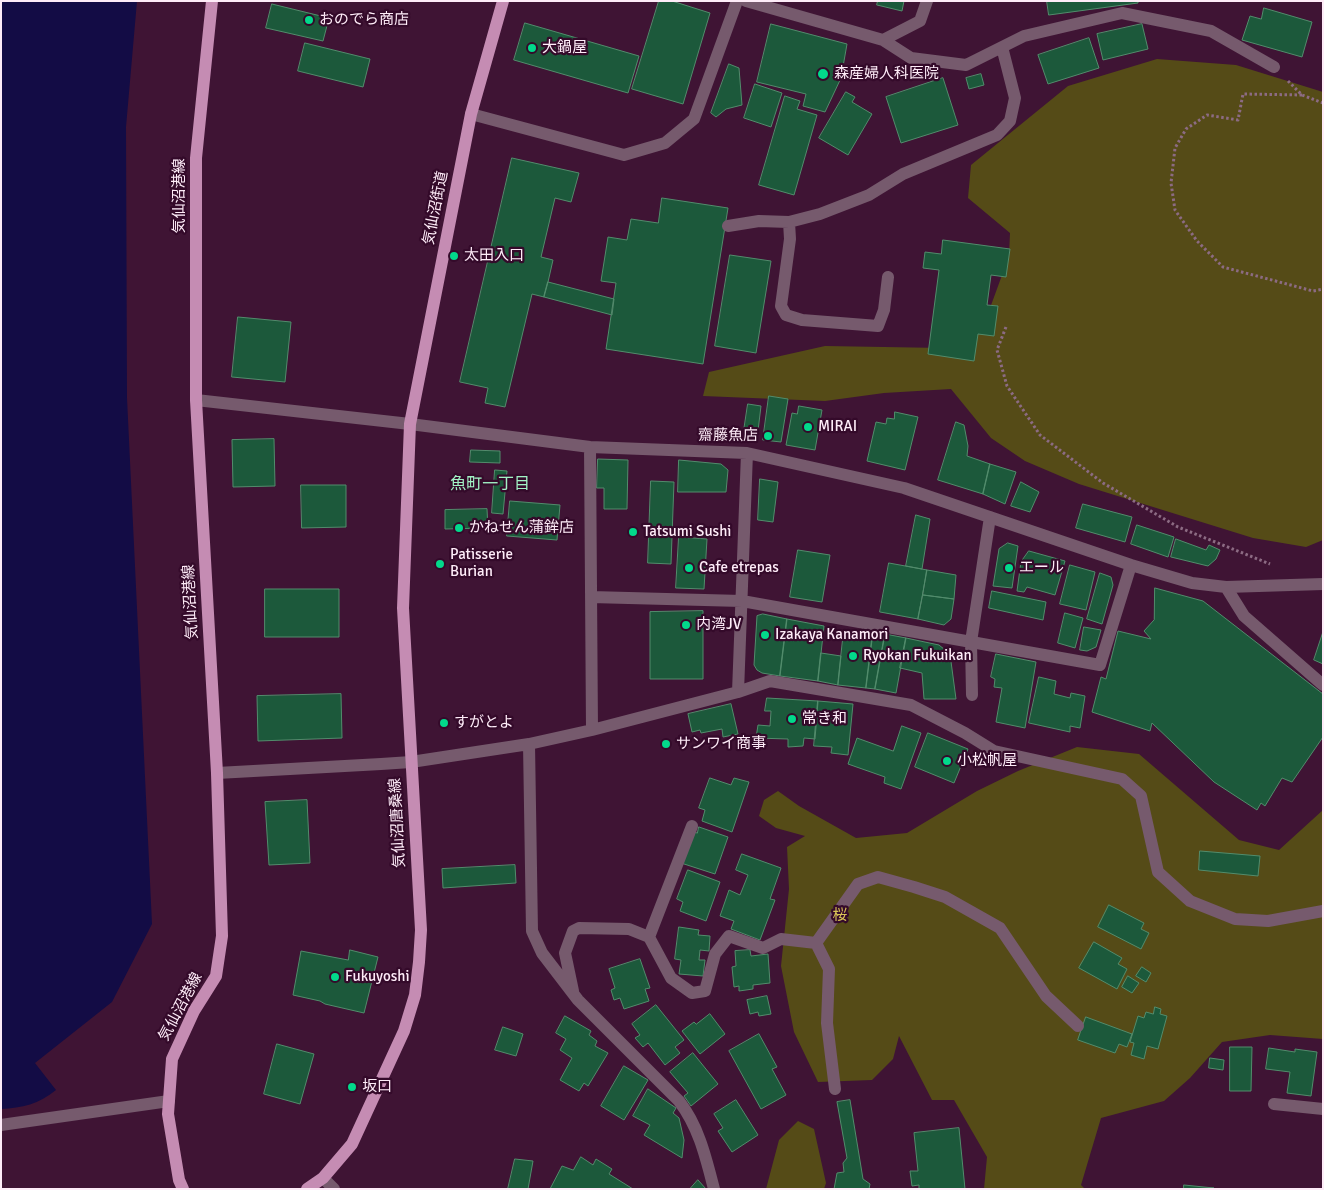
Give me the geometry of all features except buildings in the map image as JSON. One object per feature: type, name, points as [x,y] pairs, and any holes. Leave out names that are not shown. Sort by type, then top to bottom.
[{"type":"main road","name":"気仙沼港線","points":[[183,1189],[179,1180],[168,1114],[172,1058],[194,1011],[216,976],[222,936],[217,773],[196,400],[196,158],[212,1]]},
{"type":"main road","name":"気仙沼街道","points":[[410,424],[471,114],[503,1]]},
{"type":"main road","name":"気仙沼唐桑線","points":[[307,1189],[322,1178],[352,1144],[404,1031],[415,995],[421,930],[403,608],[410,424]]},
{"type":"street","points":[[471,114],[624,156],[665,143],[694,119],[737,1]]},
{"type":"street","points":[[746,1],[883,40],[911,58],[966,65],[1024,36],[1122,13],[1211,31],[1274,67]]},
{"type":"street","points":[[883,40],[920,21],[927,1]]},
{"type":"street","points":[[728,226],[759,220],[789,222],[820,214],[869,196],[903,174],[997,135],[1010,121],[1015,98],[1002,47]]},
{"type":"street","points":[[789,222],[790,239],[781,306],[786,315],[802,320],[878,326],[884,310],[888,276]]},
{"type":"street","points":[[196,400],[590,446],[747,453],[904,488],[1131,565],[1192,583],[1226,587],[1323,584]]},
{"type":"street","points":[[590,446],[592,730]]},
{"type":"street","points":[[738,692],[747,453]]},
{"type":"street","points":[[972,695],[971,642],[990,517]]},
{"type":"street","points":[[591,596],[742,601],[1100,665],[1131,565]]},
{"type":"street","points":[[1226,587],[1244,616],[1323,685]]},
{"type":"street","points":[[217,773],[411,762],[529,744],[592,730],[738,692],[770,680],[911,704],[994,751],[1122,779],[1141,796],[1158,872],[1190,901],[1235,919],[1268,921],[1323,911]]},
{"type":"street","points":[[529,744],[532,931],[542,953],[573,995],[679,1101],[690,1115],[702,1145],[714,1189]]},
{"type":"street","points":[[648,936],[692,826]]},
{"type":"street","points":[[816,943],[858,884],[878,878],[914,887],[945,897],[1000,928],[1046,996],[1078,1026]]},
{"type":"street","points":[[573,995],[565,952],[573,931],[579,928],[629,929],[648,936],[671,978],[692,993],[705,991],[715,954],[729,936],[763,948],[781,939],[816,943]]},
{"type":"street","points":[[816,943],[829,970],[827,1023],[835,1088]]},
{"type":"street","points":[[1,1125],[169,1101]]},
{"type":"street","points":[[1274,1104],[1323,1110]]},
{"type":"street","points":[[322,1178],[334,1189]]},
{"type":"path","points":[[1274,67],[1302,95]]},
{"type":"path","points":[[1323,103],[1302,95],[1243,94],[1238,120],[1207,115],[1186,129],[1175,148],[1171,183],[1175,210],[1197,241],[1223,267],[1314,291],[1323,289]]},
{"type":"path","points":[[1006,327],[997,350],[1007,386],[1040,435],[1103,483],[1178,526],[1275,566]]},
{"type":"green space","points":[[1157,59],[1236,65],[1323,92],[1323,540],[1306,547],[1253,538],[1079,484],[1025,461],[991,438],[951,389],[884,393],[825,401],[703,396],[709,372],[825,346],[943,348],[986,319],[1009,256],[1010,233],[968,198],[971,165],[1068,86]]},
{"type":"green space","name":"桜","points":[[1077,747],[1139,754],[1239,840],[1279,850],[1323,810],[1323,1039],[1270,1035],[1222,1042],[1190,1078],[1164,1101],[1101,1118],[1081,1185],[1085,1189],[984,1189],[987,1157],[954,1100],[932,1100],[899,1036],[893,1059],[872,1080],[818,1082],[794,1032],[781,966],[789,889],[787,847],[805,836],[776,828],[759,816],[764,800],[778,791],[799,806],[856,838],[907,833],[977,791],[1018,771]]},
{"type":"green space","points":[[798,1121],[814,1129],[826,1183],[824,1189],[766,1189],[779,1140]]},
{"type":"shaded area","points":[[1,1],[137,1],[126,127],[127,398],[152,924],[112,1002],[35,1063],[56,1090],[43,1099],[30,1104],[16,1108],[1,1109]]},
{"type":"place","name":"おのでら商店","points":[[309,20]]},
{"type":"place","name":"大鍋屋","points":[[532,48]]},
{"type":"place","name":"森産婦人科医院","points":[[823,74]]},
{"type":"place","name":"太田入口","points":[[454,256]]},
{"type":"place","name":"MIRAI","points":[[808,427]]},
{"type":"place","name":"齋藤魚店","points":[[768,436]]},
{"type":"place","name":"かねせん蒲鉾店","points":[[459,528]]},
{"type":"place","name":"Tatsumi Sushi","points":[[633,532]]},
{"type":"place","name":"Patisserie Burian","points":[[440,564]]},
{"type":"place","name":"Cafe etrepas","points":[[689,568]]},
{"type":"place","name":"エール","points":[[1009,568]]},
{"type":"place","name":"内湾JV","points":[[686,625]]},
{"type":"place","name":"Izakaya Kanamori","points":[[765,635]]},
{"type":"place","name":"Ryokan Fukuikan","points":[[853,656]]},
{"type":"place","name":"常き和","points":[[792,719]]},
{"type":"place","name":"すがとよ","points":[[444,723]]},
{"type":"place","name":"サンワイ商事","points":[[666,744]]},
{"type":"place","name":"小松帆屋","points":[[947,761]]},
{"type":"place","name":"Fukuyoshi","points":[[335,977]]},
{"type":"place","name":"坂口","points":[[352,1087]]},
{"type":"district","name":"魚町一丁目","points":[[490,485]]}]
